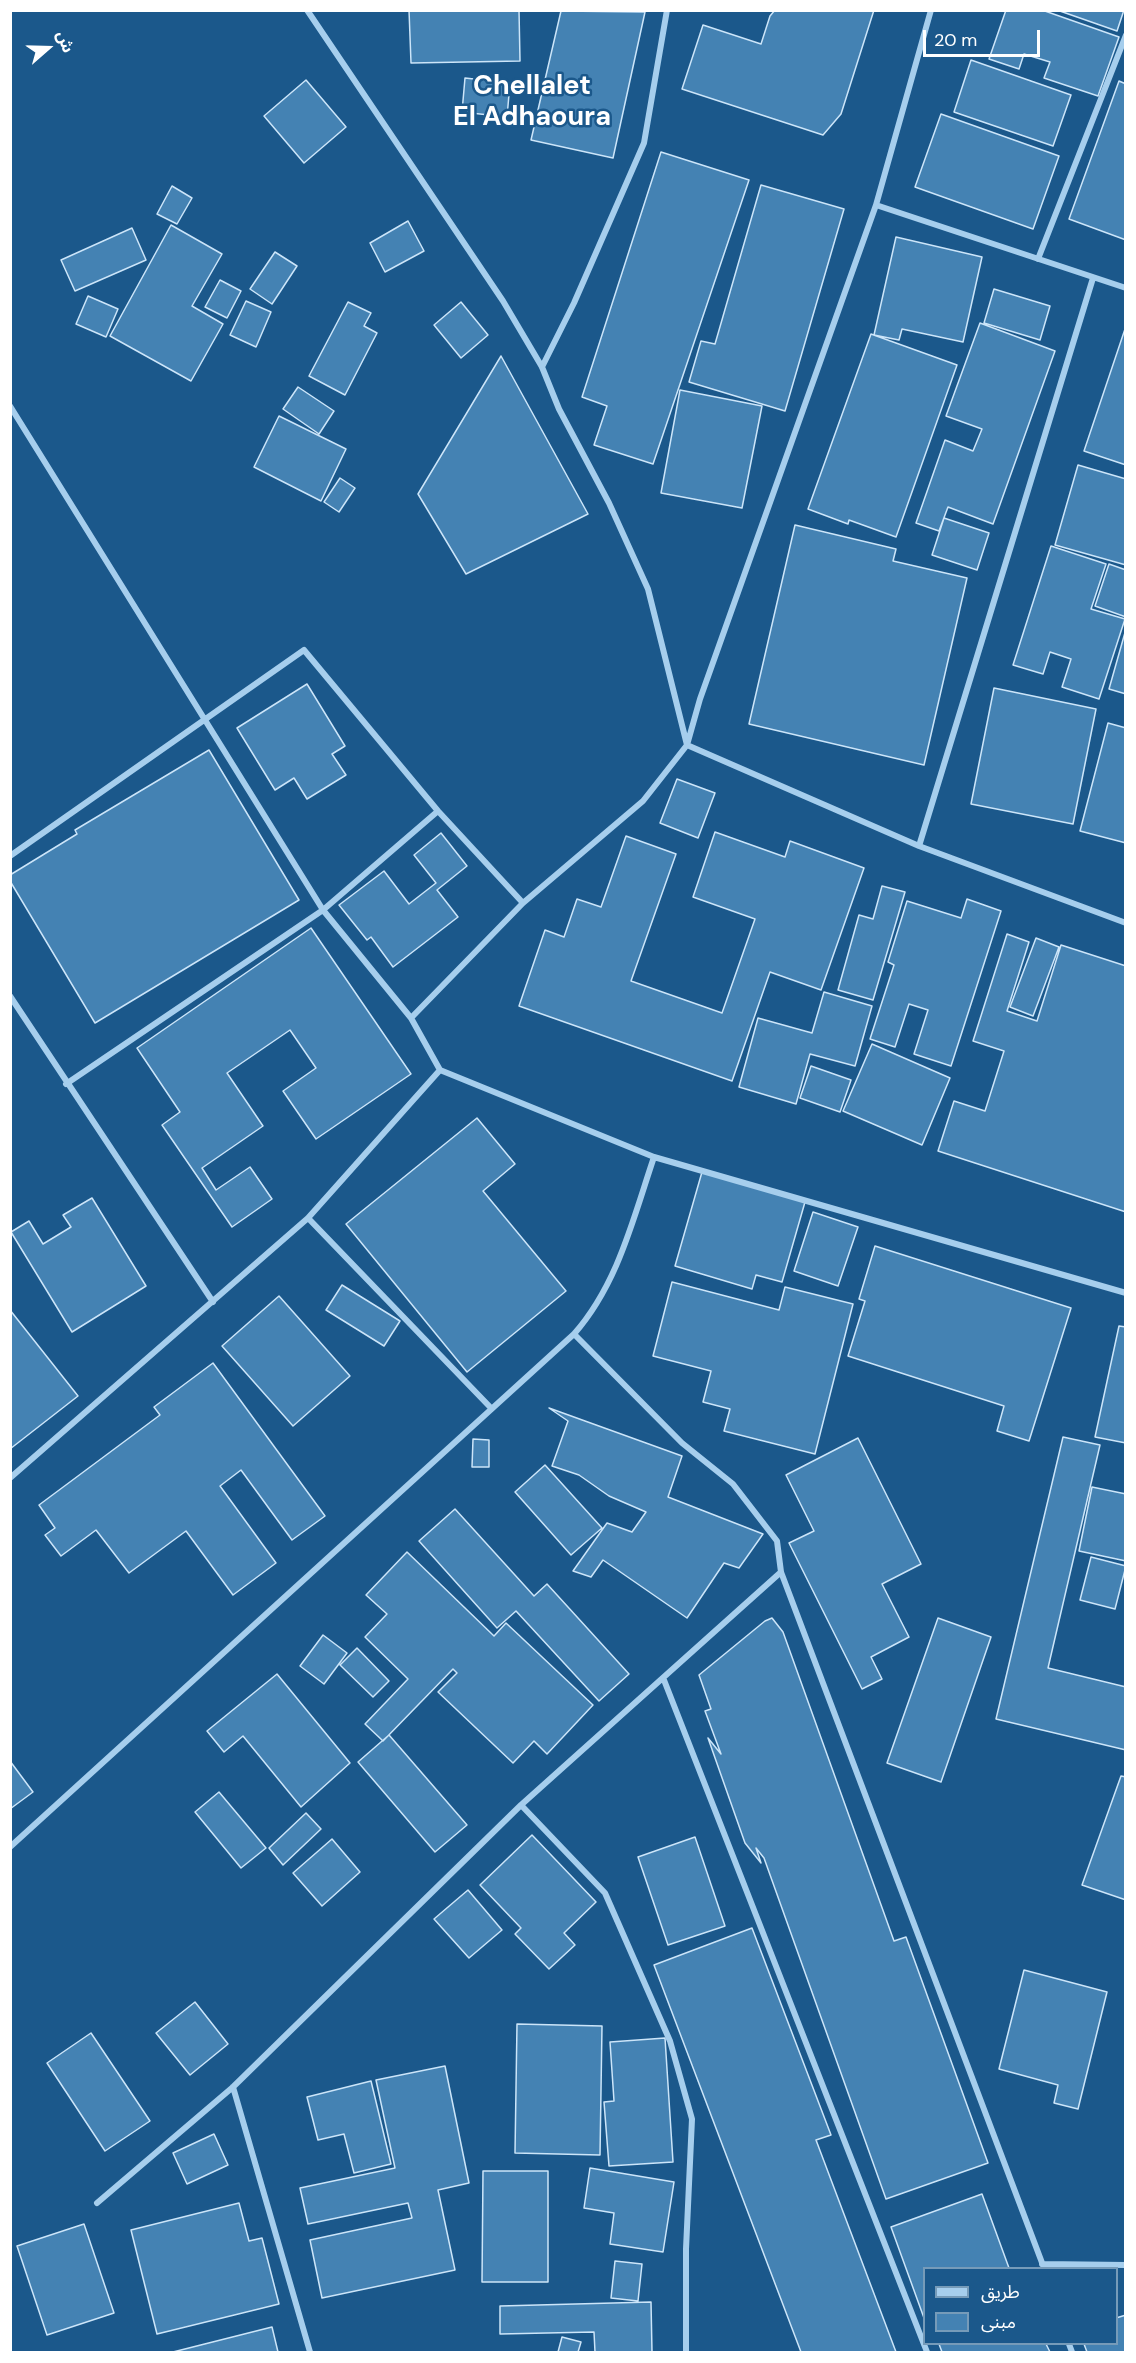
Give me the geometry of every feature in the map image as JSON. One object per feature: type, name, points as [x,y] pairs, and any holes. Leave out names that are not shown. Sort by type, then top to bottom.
[{"type":"street","points":[[308,10],[497,291],[542,367],[559,410],[609,503],[648,589],[687,745]]},
{"type":"street","points":[[542,367],[574,303],[644,143],[667,10]]},
{"type":"street","points":[[411,1018],[523,903],[643,801],[687,745],[700,699],[876,206],[931,10]]},
{"type":"street","points":[[1038,259],[1125,35]]},
{"type":"street","points":[[876,206],[1125,288]]},
{"type":"street","points":[[919,846],[1093,278]]},
{"type":"street","points":[[10,406],[323,910],[411,1018],[440,1070],[654,1157],[1125,1293]]},
{"type":"street","points":[[10,856],[304,650],[438,811],[523,903]]},
{"type":"street","points":[[687,745],[919,846],[1125,923]]},
{"type":"street","points":[[66,1084],[323,910],[438,811]]},
{"type":"street","points":[[10,996],[66,1084],[213,1302]]},
{"type":"street","points":[[10,1478],[308,1218],[440,1070]]},
{"type":"street","points":[[10,1847],[574,1334],[586,1320],[616,1270],[654,1157]]},
{"type":"street","points":[[308,1218],[491,1408]]},
{"type":"street","points":[[574,1334],[682,1443],[734,1484],[777,1541],[781,1572],[1043,2266],[1125,2265]]},
{"type":"street","points":[[98,2203],[233,2087],[521,1805],[664,1680],[781,1572]]},
{"type":"street","points":[[664,1680],[923,2342]]},
{"type":"street","points":[[521,1805],[605,1893],[670,2041],[692,2119],[686,2249],[686,2352]]},
{"type":"street","points":[[233,2087],[310,2352]]},
{"type":"building","points":[[409,10],[519,10],[520,61],[411,63]]},
{"type":"building","points":[[775,10],[874,10],[841,114],[823,135],[682,89],[703,25],[761,44],[770,16]]},
{"type":"building","points":[[1006,10],[1042,10],[1119,37],[1098,96],[1044,78],[1050,62],[1024,54],[1019,69],[989,59]]},
{"type":"building","points":[[1057,10],[1124,10],[1117,31]]},
{"type":"building","points":[[561,11],[645,12],[613,158],[531,140]]},
{"type":"building","points":[[971,60],[1071,95],[1053,146],[954,112]]},
{"type":"building","points":[[465,78],[510,83],[507,117],[462,112]]},
{"type":"building","points":[[306,80],[346,127],[304,163],[264,116]]},
{"type":"building","points":[[1119,81],[1126,84],[1126,240],[1069,219]]},
{"type":"building","points":[[941,114],[1059,156],[1033,229],[915,187]]},
{"type":"building","points":[[661,152],[749,180],[653,464],[594,445],[607,406],[582,397]]},
{"type":"building","points":[[761,185],[844,209],[785,411],[689,382],[701,341],[715,344]]},
{"type":"building","points":[[172,186],[192,198],[177,224],[157,214]]},
{"type":"building","points":[[408,221],[424,251],[385,272],[370,243]]},
{"type":"building","points":[[171,225],[222,254],[192,306],[223,324],[191,381],[110,336]]},
{"type":"building","points":[[132,228],[146,260],[75,291],[61,260]]},
{"type":"building","points":[[896,237],[982,257],[963,342],[902,329],[899,340],[874,335]]},
{"type":"building","points":[[275,252],[297,266],[272,304],[250,289]]},
{"type":"building","points":[[220,280],[241,291],[227,318],[205,307]]},
{"type":"building","points":[[994,289],[1050,306],[1040,340],[984,323]]},
{"type":"building","points":[[88,296],[118,309],[106,337],[76,324]]},
{"type":"building","points":[[246,301],[271,312],[256,347],[230,335]]},
{"type":"building","points":[[348,302],[371,313],[364,326],[377,333],[345,395],[309,376]]},
{"type":"building","points":[[461,302],[488,335],[461,358],[434,325]]},
{"type":"building","points":[[980,323],[1055,351],[993,524],[948,507],[939,531],[916,523],[945,440],[973,451],[982,429],[946,416]]},
{"type":"building","points":[[1126,326],[1126,465],[1084,451]]},
{"type":"building","points":[[871,334],[957,365],[896,537],[849,520],[848,524],[808,509]]},
{"type":"building","points":[[501,356],[588,514],[466,574],[418,494]]},
{"type":"building","points":[[298,387],[334,411],[319,434],[283,409]]},
{"type":"building","points":[[680,390],[762,406],[742,508],[661,493]]},
{"type":"building","points":[[279,416],[346,449],[321,501],[254,467]]},
{"type":"building","points":[[1078,465],[1126,479],[1126,565],[1055,545]]},
{"type":"building","points":[[340,478],[355,488],[339,512],[324,502]]},
{"type":"building","points":[[944,518],[989,533],[977,570],[932,555]]},
{"type":"building","points":[[795,525],[896,549],[893,561],[967,578],[924,765],[749,724]]},
{"type":"building","points":[[1051,546],[1106,564],[1091,609],[1125,619],[1099,699],[1062,687],[1071,659],[1050,652],[1043,674],[1013,665]]},
{"type":"building","points":[[1109,564],[1126,570],[1126,617],[1095,606]]},
{"type":"building","points":[[1126,629],[1126,694],[1109,689]]},
{"type":"building","points":[[307,684],[345,746],[332,754],[346,775],[307,799],[294,778],[275,790],[237,728]]},
{"type":"building","points":[[994,688],[1096,709],[1073,824],[971,804]]},
{"type":"building","points":[[1108,723],[1126,728],[1126,843],[1080,831]]},
{"type":"building","points":[[209,750],[299,900],[95,1023],[10,881],[10,875],[77,834],[75,830]]},
{"type":"building","points":[[677,779],[715,793],[698,838],[660,823]]},
{"type":"building","points":[[715,832],[785,857],[790,841],[864,868],[821,990],[770,972],[732,1081],[519,1006],[545,930],[564,937],[577,899],[601,907],[626,836],[676,854],[631,981],[722,1013],[755,919],[693,897]]},
{"type":"building","points":[[441,833],[467,866],[437,890],[458,917],[393,967],[371,937],[367,940],[339,905],[384,871],[409,904],[436,883],[414,855]]},
{"type":"building","points":[[882,886],[905,892],[873,1000],[838,990],[859,915],[873,919]]},
{"type":"building","points":[[967,899],[1001,911],[951,1066],[914,1054],[928,1010],[909,1004],[895,1047],[870,1039],[894,965],[888,962],[907,901],[961,918]]},
{"type":"building","points":[[311,928],[411,1074],[316,1139],[283,1091],[316,1068],[290,1030],[227,1073],[263,1126],[202,1168],[216,1190],[250,1167],[272,1199],[232,1227],[162,1125],[180,1112],[137,1048]]},
{"type":"building","points":[[1007,934],[1029,942],[1007,1011],[1037,1021],[1061,945],[1126,966],[1126,1212],[938,1151],[954,1101],[985,1111],[1004,1051],[973,1041]]},
{"type":"building","points":[[1036,938],[1059,947],[1033,1016],[1010,1007]]},
{"type":"building","points":[[824,992],[872,1006],[855,1066],[810,1054],[796,1104],[739,1087],[758,1018],[812,1033]]},
{"type":"building","points":[[872,1044],[950,1078],[922,1145],[843,1111]]},
{"type":"building","points":[[811,1066],[851,1080],[840,1112],[800,1098]]},
{"type":"building","points":[[477,1118],[515,1164],[483,1191],[566,1291],[467,1372],[346,1224]]},
{"type":"building","points":[[702,1172],[805,1202],[782,1282],[756,1275],[752,1289],[675,1266]]},
{"type":"building","points":[[92,1198],[146,1286],[72,1332],[11,1232],[29,1221],[43,1244],[71,1227],[63,1215]]},
{"type":"building","points":[[813,1212],[858,1227],[838,1286],[794,1271]]},
{"type":"building","points":[[875,1246],[1071,1308],[1029,1441],[997,1431],[1004,1406],[848,1356],[865,1301],[859,1299]]},
{"type":"building","points":[[672,1282],[779,1310],[785,1287],[853,1304],[815,1454],[724,1431],[730,1409],[703,1402],[711,1371],[653,1356]]},
{"type":"building","points":[[342,1285],[400,1321],[384,1346],[326,1310]]},
{"type":"building","points":[[279,1296],[350,1376],[293,1426],[222,1346]]},
{"type":"building","points":[[10,1310],[78,1396],[10,1449]]},
{"type":"building","points":[[1119,1326],[1126,1327],[1126,1443],[1095,1437]]},
{"type":"building","points":[[213,1363],[325,1516],[292,1540],[241,1470],[220,1486],[276,1563],[233,1595],[186,1531],[129,1573],[96,1530],[61,1556],[45,1535],[55,1528],[39,1505],[160,1415],[154,1407]]},
{"type":"building","points":[[549,1408],[682,1456],[668,1497],[763,1534],[739,1568],[724,1563],[687,1618],[603,1560],[591,1577],[573,1571],[607,1523],[632,1532],[646,1512],[609,1496],[579,1475],[552,1466],[568,1421]]},
{"type":"building","points":[[1063,1437],[1100,1445],[1048,1668],[1126,1687],[1126,1750],[996,1719]]},
{"type":"building","points":[[858,1438],[921,1564],[882,1584],[909,1637],[871,1657],[882,1679],[862,1689],[789,1543],[814,1531],[786,1475]]},
{"type":"building","points":[[473,1439],[489,1440],[489,1467],[472,1467]]},
{"type":"building","points":[[545,1465],[602,1528],[571,1555],[515,1492]]},
{"type":"building","points":[[1092,1487],[1126,1494],[1126,1561],[1079,1551]]},
{"type":"building","points":[[455,1509],[534,1596],[547,1584],[629,1674],[599,1701],[516,1611],[497,1628],[419,1541]]},
{"type":"building","points":[[407,1552],[494,1636],[506,1623],[593,1705],[547,1754],[534,1741],[513,1763],[438,1692],[457,1673],[453,1669],[383,1741],[365,1724],[408,1679],[365,1637],[387,1614],[366,1595]]},
{"type":"building","points":[[1091,1557],[1126,1566],[1115,1609],[1080,1600]]},
{"type":"building","points":[[772,1618],[783,1632],[894,1941],[906,1937],[988,2163],[886,2199],[764,1858],[756,1848],[761,1863],[745,1843],[708,1738],[721,1754],[705,1711],[711,1709],[699,1675],[765,1621]]},
{"type":"building","points":[[938,1618],[991,1637],[941,1782],[887,1763]]},
{"type":"building","points":[[323,1635],[347,1653],[324,1684],[300,1666]]},
{"type":"building","points":[[357,1648],[389,1681],[373,1697],[340,1665]]},
{"type":"building","points":[[277,1674],[350,1763],[301,1807],[243,1736],[224,1752],[207,1731]]},
{"type":"building","points":[[389,1735],[467,1825],[435,1852],[358,1762]]},
{"type":"building","points":[[10,1761],[33,1792],[10,1809]]},
{"type":"building","points":[[1121,1776],[1126,1777],[1126,1900],[1082,1885]]},
{"type":"building","points":[[219,1792],[266,1848],[241,1868],[195,1812]]},
{"type":"building","points":[[306,1813],[321,1829],[283,1865],[269,1848]]},
{"type":"building","points":[[532,1835],[596,1902],[564,1933],[575,1945],[549,1969],[515,1934],[521,1928],[480,1885]]},
{"type":"building","points":[[695,1837],[725,1926],[668,1945],[638,1857]]},
{"type":"building","points":[[332,1839],[360,1872],[322,1906],[293,1873]]},
{"type":"building","points":[[468,1890],[502,1930],[469,1958],[434,1919]]},
{"type":"building","points":[[752,1928],[831,2135],[816,2140],[896,2352],[801,2352],[654,1965]]},
{"type":"building","points":[[1024,1970],[1107,1992],[1078,2109],[1054,2103],[1058,2085],[999,2069]]},
{"type":"building","points":[[195,2002],[228,2044],[190,2075],[156,2033]]},
{"type":"building","points":[[517,2024],[602,2026],[600,2155],[515,2153]]},
{"type":"building","points":[[91,2033],[150,2121],[105,2151],[47,2063]]},
{"type":"building","points":[[665,2038],[673,2162],[609,2166],[604,2102],[614,2101],[610,2042]]},
{"type":"building","points":[[445,2066],[469,2183],[438,2190],[455,2270],[322,2298],[310,2240],[412,2218],[408,2203],[308,2224],[300,2188],[395,2168],[376,2080]]},
{"type":"building","points":[[371,2081],[391,2164],[354,2173],[344,2134],[318,2140],[307,2097]]},
{"type":"building","points":[[214,2134],[228,2165],[187,2184],[173,2153]]},
{"type":"building","points":[[590,2168],[674,2182],[663,2252],[610,2244],[614,2213],[584,2208]]},
{"type":"building","points":[[483,2171],[548,2171],[548,2282],[482,2282]]},
{"type":"building","points":[[982,2194],[1009,2267],[923,2267],[923,2315],[891,2227]]},
{"type":"building","points":[[239,2203],[249,2241],[262,2238],[279,2304],[157,2334],[131,2230]]},
{"type":"building","points":[[84,2224],[114,2313],[47,2335],[17,2246]]},
{"type":"building","points":[[615,2261],[642,2264],[638,2301],[611,2298]]},
{"type":"building","points":[[651,2302],[652,2352],[595,2352],[594,2332],[500,2334],[500,2306]]},
{"type":"building","points":[[1126,2315],[1126,2352],[1087,2352],[1084,2345],[1118,2345],[1118,2317]]},
{"type":"building","points":[[272,2327],[278,2352],[173,2352]]},
{"type":"building","points":[[562,2337],[581,2342],[578,2352],[558,2352]]},
{"type":"building","points":[[939,2345],[1046,2345],[1050,2352],[942,2352]]},
{"type":"district","name":"Chellalet El Adhaoura","points":[[532,102]]}]
